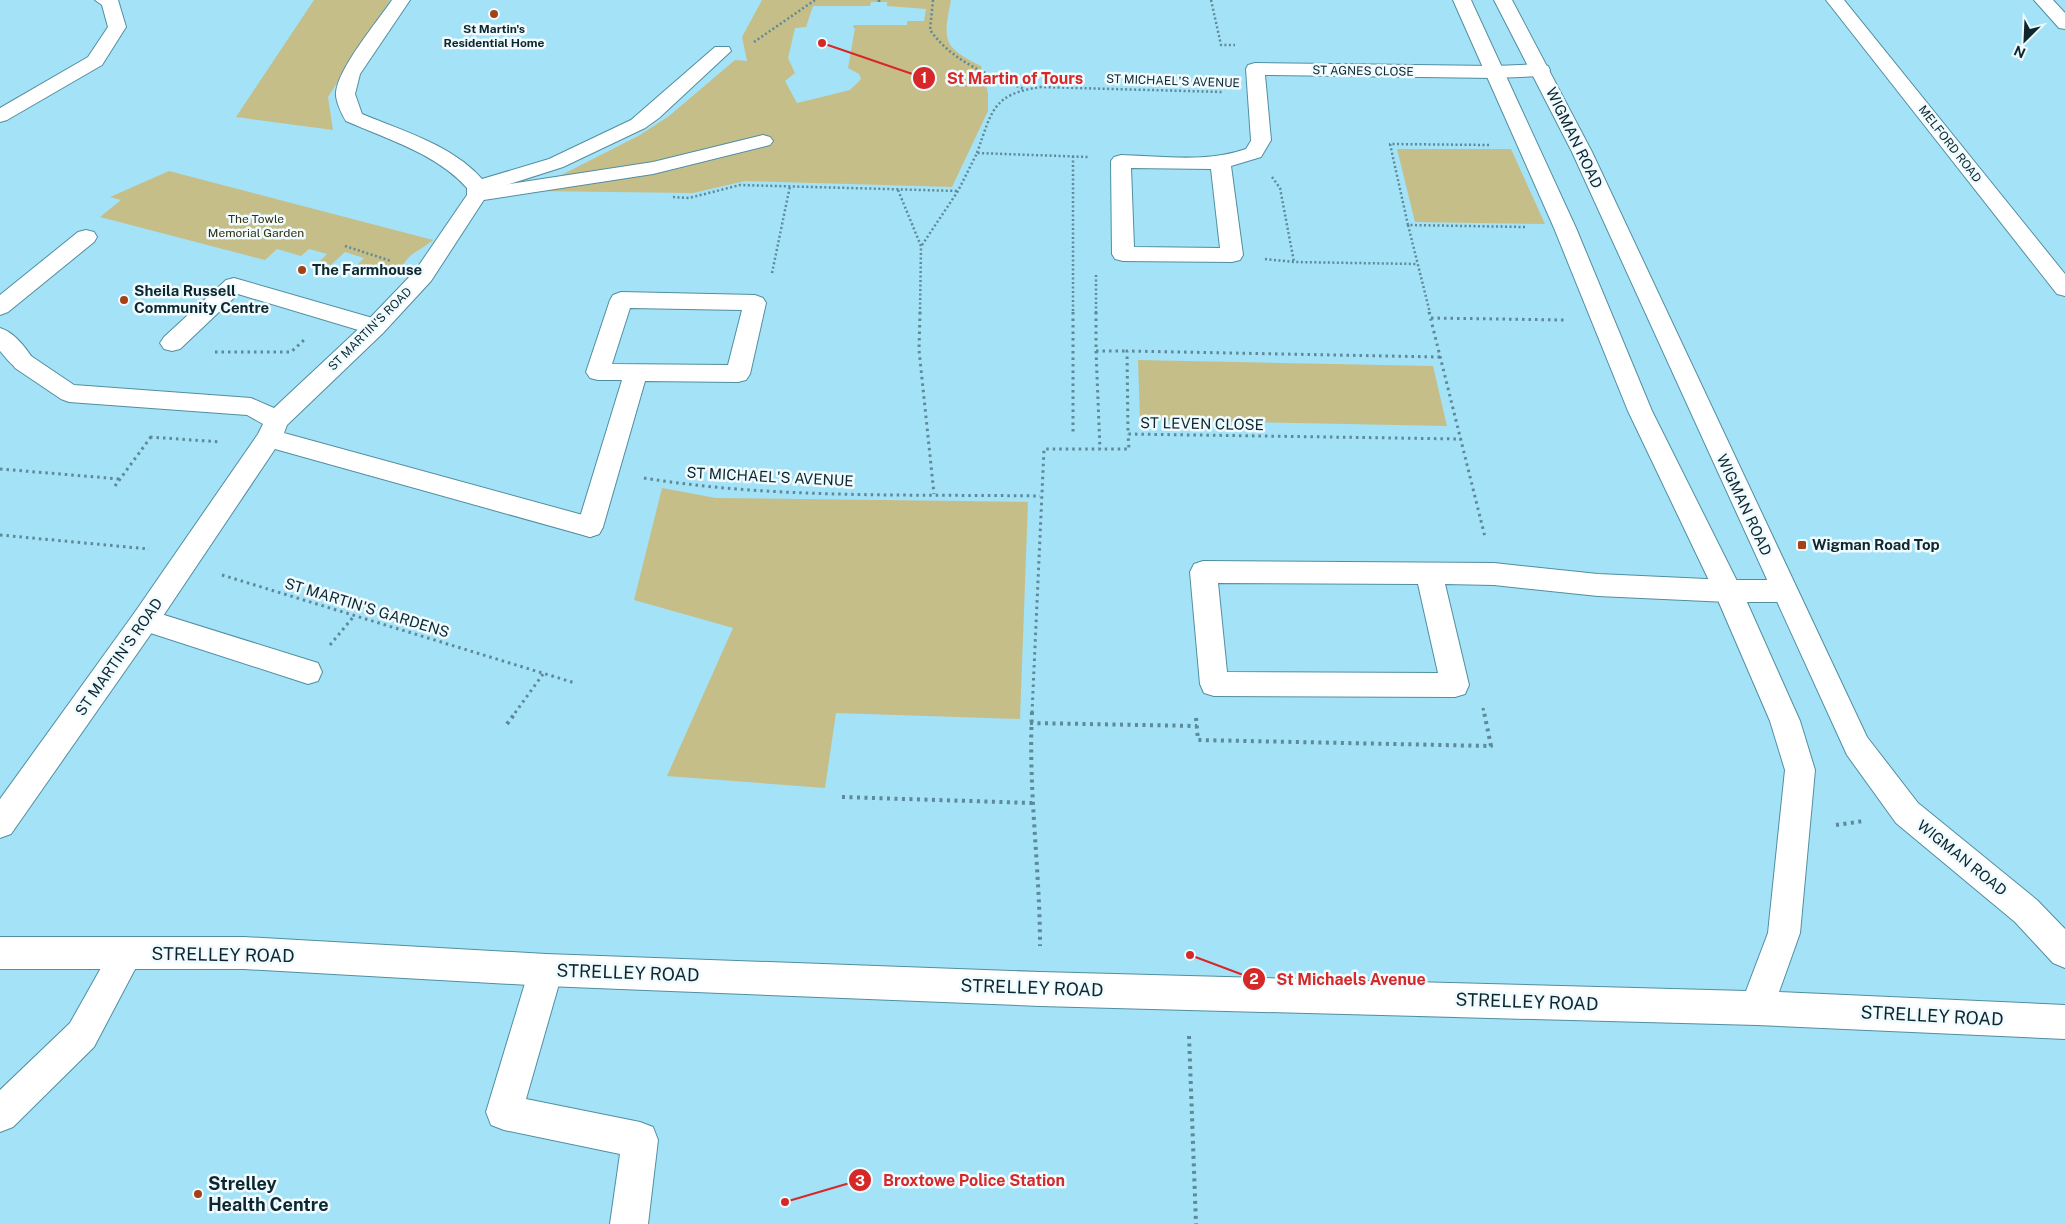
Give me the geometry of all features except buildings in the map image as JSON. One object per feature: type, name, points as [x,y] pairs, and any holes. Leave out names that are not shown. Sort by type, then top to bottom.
[{"type":"street","points":[[0,116],[95,61],[117,27],[110,2],[104,0]]},
{"type":"street","points":[[401,0],[351,74],[344,94],[353,117],[435,153],[461,168],[477,191]]},
{"type":"street","points":[[1462,0],[1566,228],[1640,411],[1728,591],[1785,721],[1800,770],[1784,933],[1757,1008]]},
{"type":"street","name":"WIGMAN ROAD","points":[[1503,0],[1582,152],[1857,746],[1907,813],[2026,911],[2065,952]]},
{"type":"street","name":"MELFORD ROAD","points":[[1835,0],[2065,288]]},
{"type":"street","points":[[2043,0],[2065,24]]},
{"type":"street","points":[[477,191],[556,163],[638,124],[652,114],[722,51]]},
{"type":"street","name":"ST AGNES CLOSE","points":[[1258,146],[1258,93],[1255,70],[1495,72],[1541,70]]},
{"type":"street","points":[[477,191],[653,168],[764,141]]},
{"type":"street","points":[[1220,163],[1232,255],[1123,254],[1121,161],[1220,163],[1238,160],[1258,146]]},
{"type":"street","name":"ST MARTIN'S ROAD","points":[[0,824],[184,564],[273,429],[423,276],[477,191]]},
{"type":"street","points":[[0,307],[86,238]]},
{"type":"street","points":[[172,342],[234,285],[375,327]]},
{"type":"street","points":[[621,300],[755,303],[738,374],[636,372],[598,372],[621,300]]},
{"type":"street","points":[[0,336],[23,362],[69,393],[250,407],[273,429],[590,527],[636,372]]},
{"type":"street","points":[[1429,573],[1455,685],[1214,684],[1203,572],[1429,573],[1494,574],[1598,584],[1728,591],[1784,591]]},
{"type":"street","points":[[145,620],[308,672]]},
{"type":"street","name":"STRELLEY ROAD","points":[[0,952],[244,954],[546,970],[1040,989],[1757,1008],[2065,1022]]},
{"type":"street","points":[[0,1114],[82,1035],[127,954]]},
{"type":"street","points":[[546,970],[504,1112],[640,1140],[629,1224]]},
{"type":"path","points":[[722,51],[746,48],[815,0]]},
{"type":"path","points":[[933,0],[930,30],[939,44],[962,61],[994,77],[1025,89]]},
{"type":"path","name":"ST MICHAEL'S AVENUE","points":[[921,246],[958,191],[977,153],[996,103],[1006,94],[1041,87],[1258,93]]},
{"type":"path","points":[[1494,574],[1430,318],[1390,144],[1528,145]]},
{"type":"path","points":[[1258,146],[1280,188],[1294,262]]},
{"type":"path","points":[[977,153],[1073,156],[1121,161]]},
{"type":"path","points":[[1073,156],[1073,434]]},
{"type":"path","points":[[755,303],[770,281],[790,186],[958,191]]},
{"type":"path","points":[[898,190],[921,246],[920,350],[934,494]]},
{"type":"path","points":[[1408,225],[1566,228]]},
{"type":"path","points":[[345,246],[402,265],[423,276]]},
{"type":"path","points":[[1100,449],[1096,350],[1096,265],[1116,264],[1123,254]]},
{"type":"path","points":[[1232,255],[1294,262],[1417,264]]},
{"type":"path","points":[[172,342],[192,352],[291,352],[332,314]]},
{"type":"path","points":[[1430,318],[1602,321]]},
{"type":"path","points":[[1096,350],[1440,357]]},
{"type":"path","name":"ST LEVEN CLOSE","points":[[1127,351],[1128,434],[1461,440]]},
{"type":"path","points":[[115,486],[176,401]]},
{"type":"path","points":[[1040,942],[1030,723],[1040,496],[1044,449],[1129,449],[1128,434]]},
{"type":"path","points":[[150,437],[227,442],[221,450]]},
{"type":"path","points":[[0,469],[120,479]]},
{"type":"path","name":"ST MICHAEL'S AVENUE","points":[[607,469],[698,487],[760,491],[1040,496]]},
{"type":"path","points":[[0,535],[155,550]]},
{"type":"path","name":"ST MARTIN'S GARDENS","points":[[184,564],[575,684]]},
{"type":"path","points":[[507,724],[543,674]]},
{"type":"path","points":[[1196,712],[1198,740],[1491,746],[1478,686],[1455,685]]},
{"type":"path","points":[[1030,723],[1197,726]]},
{"type":"path","points":[[842,797],[1033,802]]},
{"type":"path","points":[[1187,992],[1196,1224]]},
{"type":"green space","points":[[314,0],[390,0],[328,97],[333,130],[236,117]]},
{"type":"green space","points":[[762,0],[951,0],[947,25],[948,41],[959,53],[981,66],[988,93],[988,111],[952,187],[745,181],[693,193],[530,191],[640,135],[669,116],[735,60],[747,61],[742,37]],"holes":[[[871,2],[887,2],[887,6],[926,9],[924,21],[907,21],[907,25],[854,25],[848,68],[859,74],[861,79],[850,90],[797,103],[785,81],[795,73],[788,58],[795,28],[806,27],[813,6],[870,6]]]},
{"type":"green space","points":[[1397,149],[1511,149],[1545,224],[1415,222]]},
{"type":"green space","name":"The Towle Memorial Garden","points":[[169,171],[433,240],[408,258],[400,276],[358,264],[364,258],[345,252],[331,265],[319,262],[327,254],[309,249],[301,256],[277,249],[265,260],[100,217],[121,200],[110,197]]},
{"type":"green space","points":[[1138,360],[1433,366],[1447,426],[1140,420]]},
{"type":"green space","points":[[662,488],[716,498],[1028,502],[1020,719],[836,713],[825,788],[667,776],[733,628],[634,600]]},
{"type":"place","name":"St Martin's Residential Home","points":[[494,14]]},
{"type":"place","name":"St Martin of Tours","points":[[822,43]]},
{"type":"place","name":"The Farmhouse","points":[[302,270]]},
{"type":"place","name":"Sheila Russell Community Centre","points":[[124,300]]},
{"type":"place","name":"Wigman Road Top","points":[[1802,545]]},
{"type":"place","name":"St Michaels Avenue","points":[[1190,955]]},
{"type":"place","name":"Strelley Health Centre","points":[[198,1194]]},
{"type":"place","name":"Broxtowe Police Station","points":[[785,1202]]}]
